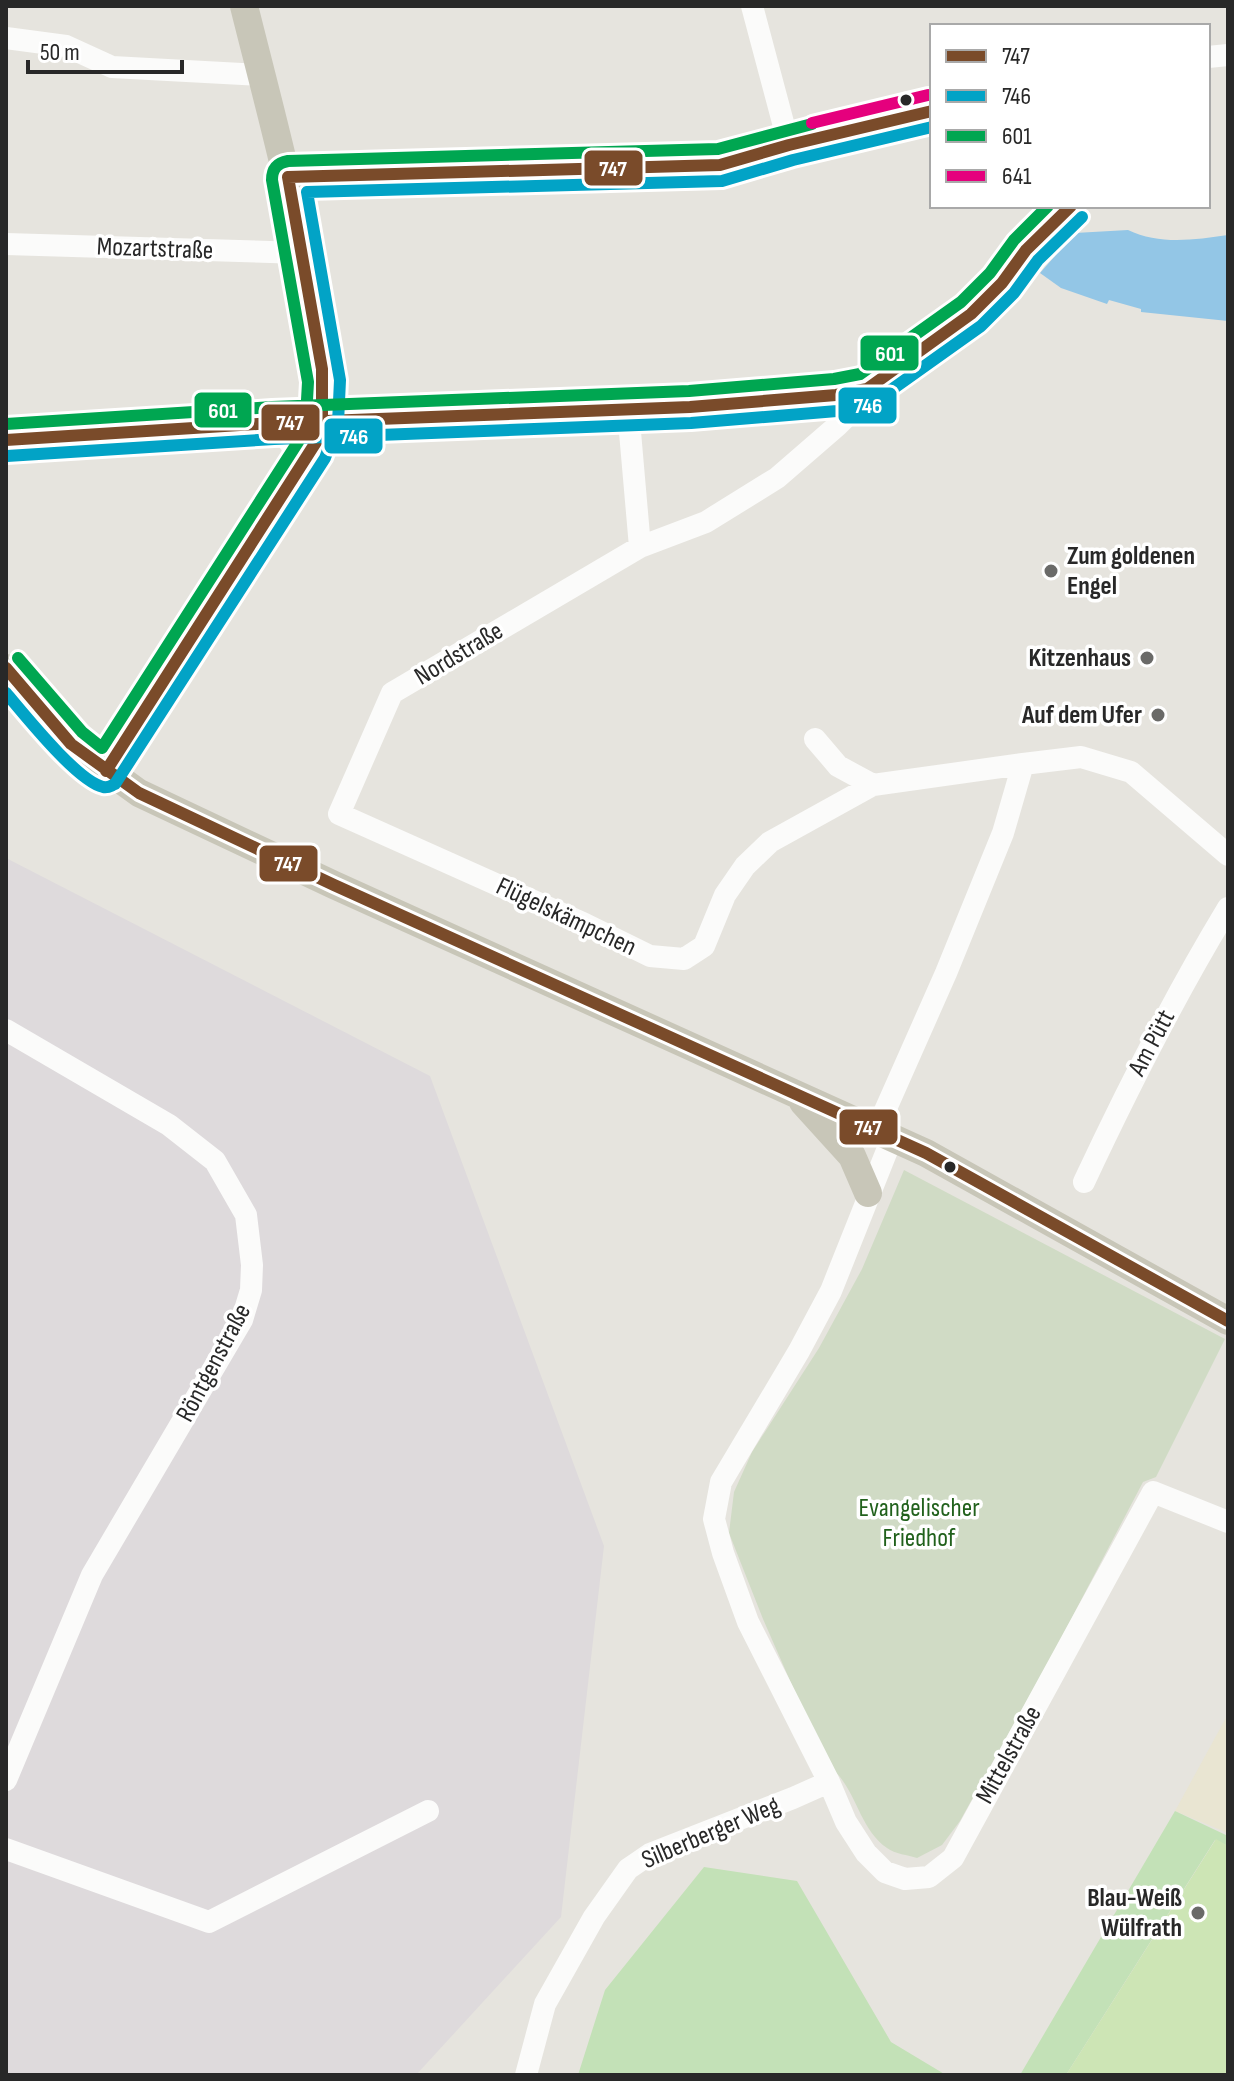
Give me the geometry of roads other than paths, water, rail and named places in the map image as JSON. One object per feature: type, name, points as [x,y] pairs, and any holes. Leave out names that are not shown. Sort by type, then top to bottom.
[{"type":"main road","points":[[6,440],[322,421],[322,369],[303,253],[288,177],[244,6]]},
{"type":"main road","points":[[6,668],[71,744],[106,771],[162,805],[951,1166],[1228,1321]]},
{"type":"main road","points":[[798,1095],[852,1156],[868,1193]]},
{"type":"street","points":[[752,6],[789,145]]},
{"type":"street","points":[[6,38],[66,46],[112,67],[261,75]]},
{"type":"street","points":[[288,177],[720,165],[930,111]]},
{"type":"street","points":[[106,771],[318,439],[322,421],[751,402],[836,395],[867,389],[971,314],[1002,283],[1026,250],[1069,208]]},
{"type":"street","name":"Mozartstraße","points":[[6,244],[303,253]]},
{"type":"street","name":"Nordstraße","points":[[339,814],[392,693],[640,547],[706,522],[777,478],[837,426],[856,407],[867,389]]},
{"type":"street","points":[[628,409],[640,547]]},
{"type":"street","points":[[273,423],[293,445],[297,457],[296,474]]},
{"type":"street","points":[[815,739],[838,766],[873,785]]},
{"type":"street","name":"Flügelskämpchen","points":[[339,814],[650,956],[684,959],[704,946],[725,895],[745,866],[770,842],[873,785],[1000,765],[1081,757],[1131,772],[1228,855]]},
{"type":"street","name":"Mittelstraße","points":[[1023,764],[1003,833],[884,1134],[843,1265],[799,1351],[721,1482],[714,1519],[723,1553],[748,1622],[846,1822],[866,1853],[885,1872],[905,1879],[929,1877],[953,1858],[1153,1492],[1228,1522]]},
{"type":"street","name":"Am Pütt","points":[[1084,1182],[1139,1066],[1228,908]]},
{"type":"street","name":"Röntgenstraße","points":[[6,1030],[169,1125],[215,1161],[246,1215],[252,1265],[251,1290],[242,1320],[92,1575],[6,1780]]},
{"type":"street","name":"Silberberger Weg","points":[[526,2075],[545,2004],[594,1917],[628,1869],[650,1854],[829,1782]]},
{"type":"street","points":[[6,1849],[209,1922],[428,1811]]},
{"type":"water","points":[[1128,230],[1164,239],[1190,240],[1228,235],[1228,321],[1141,312],[1141,309],[1109,300],[1107,304],[1061,288],[1040,273],[1075,233]]},
{"type":"place","name":"Zum goldenen Engel","points":[[1051,571]]},
{"type":"place","name":"Kitzenhaus","points":[[1147,658]]},
{"type":"place","name":"Auf dem Ufer","points":[[1158,715]]},
{"type":"place","name":"Blau-Weiß Wülfrath","points":[[1198,1913]]},
{"type":"park label","name":"Evangelischer Friedhof","points":[[919,1523]]}]
